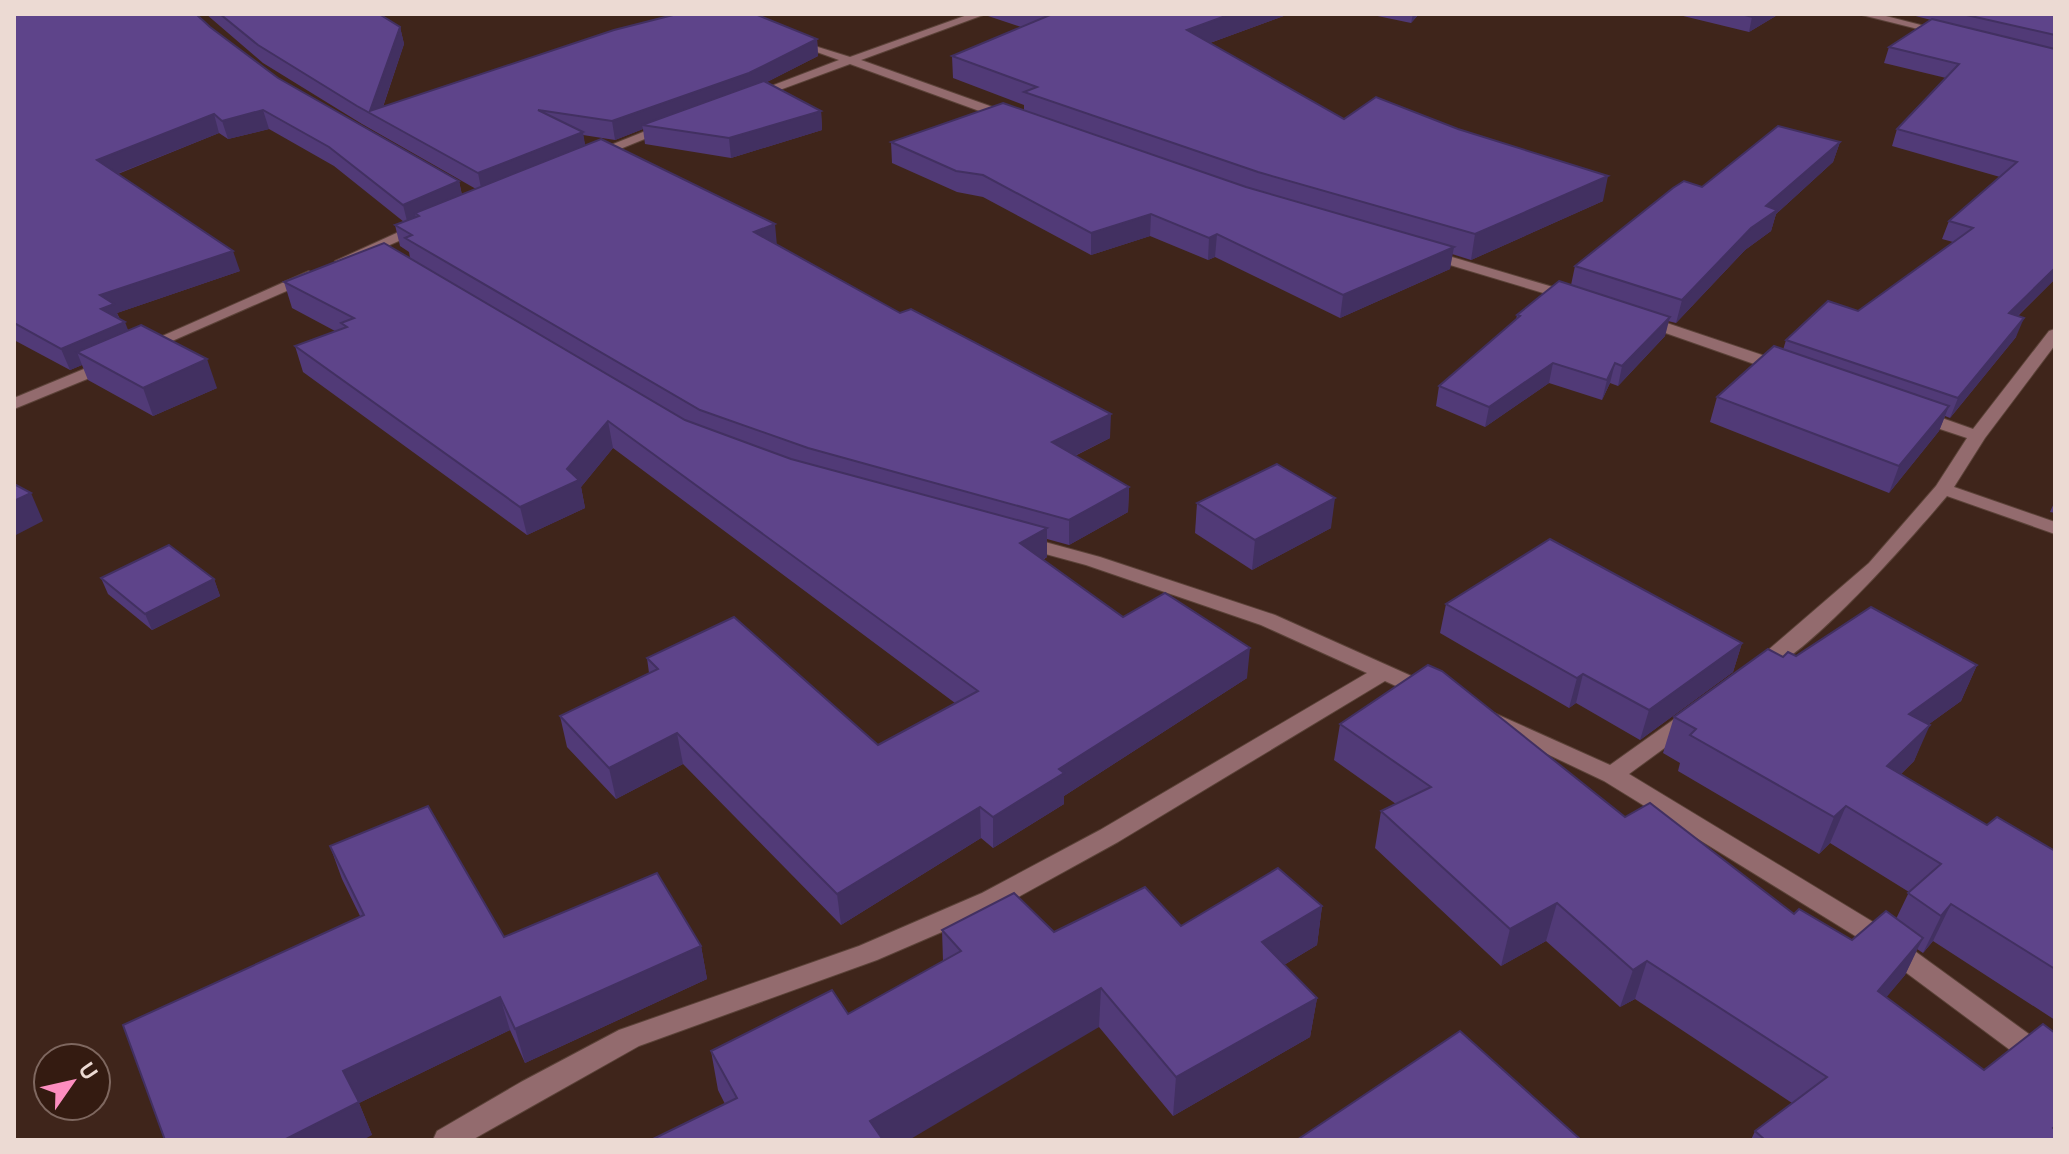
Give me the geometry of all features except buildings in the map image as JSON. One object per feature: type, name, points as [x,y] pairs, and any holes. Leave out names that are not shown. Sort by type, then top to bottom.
[{"type":"street","points":[[734,103],[980,14]]},
{"type":"street","points":[[1864,14],[1964,37]]},
{"type":"street","points":[[1918,26],[1937,14]]},
{"type":"street","points":[[784,37],[1024,123]]},
{"type":"street","points":[[584,159],[683,121]]},
{"type":"street","points":[[14,404],[441,218]]},
{"type":"street","points":[[373,247],[400,263]]},
{"type":"street","points":[[1413,250],[1585,301]]},
{"type":"street","points":[[1629,315],[1795,372]]},
{"type":"street","points":[[1734,686],[1783,651],[1876,567],[1943,489],[1977,436],[2055,334]]},
{"type":"street","points":[[1910,412],[1977,436]]},
{"type":"street","points":[[1943,489],[2055,528]]},
{"type":"street","points":[[1001,536],[1093,561],[1268,620],[1449,701]]},
{"type":"street","points":[[447,1140],[531,1090],[629,1038],[868,953],[991,900],[1109,836],[1382,673]]},
{"type":"street","points":[[1612,775],[1710,704]]},
{"type":"street","points":[[1475,712],[1612,775],[1874,935],[2055,1068]]}]
